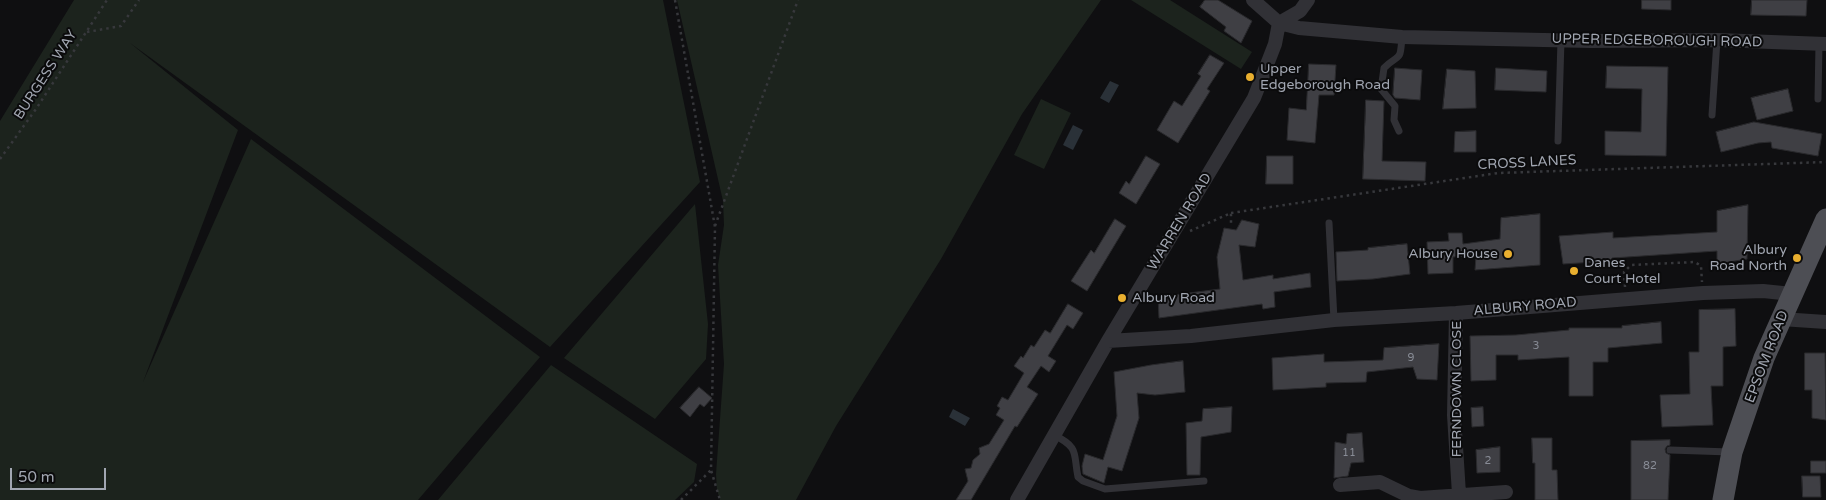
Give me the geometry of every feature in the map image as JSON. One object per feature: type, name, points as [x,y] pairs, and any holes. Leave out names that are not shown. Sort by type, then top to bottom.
[{"type":"main road","name":"EPSOM ROAD","points":[[1723,500],[1732,452],[1764,358],[1826,219]]},
{"type":"street","points":[[1253,0],[1279,23],[1304,5]]},
{"type":"street","name":"UPPER EDGEBOROUGH ROAD","points":[[1279,23],[1299,28],[1402,37],[1717,40],[1822,44]]},
{"type":"street","name":"WARREN ROAD","points":[[1017,500],[1108,341],[1254,98],[1275,44],[1279,23]]},
{"type":"street","name":"ALBURY ROAD","points":[[1108,341],[1191,336],[1334,320],[1456,313],[1703,293],[1763,291],[1792,294]]},
{"type":"street","name":"FERNDOWN CLOSE","points":[[1456,313],[1454,414],[1460,494]]},
{"type":"street","points":[[1781,319],[1826,322]]},
{"type":"street","points":[[1340,485],[1380,482],[1409,496],[1420,498],[1506,492]]},
{"type":"lane","points":[[1399,131],[1394,120],[1395,106],[1381,89],[1384,68],[1398,59],[1401,54],[1402,37]]},
{"type":"lane","points":[[1558,141],[1561,40]]},
{"type":"lane","points":[[1712,115],[1717,40]]},
{"type":"lane","points":[[1818,99],[1822,44]]},
{"type":"lane","points":[[1329,223],[1334,320]]},
{"type":"lane","points":[[1054,435],[1073,448],[1076,454],[1078,477],[1083,482],[1105,489],[1204,481]]},
{"type":"lane","points":[[1670,450],[1732,452]]},
{"type":"path","name":"BURGESS WAY","points":[[0,159],[36,109],[107,0]]},
{"type":"path","points":[[86,32],[121,26],[139,0]]},
{"type":"path","points":[[675,0],[715,228],[711,470],[720,500]]},
{"type":"path","points":[[715,228],[798,0]]},
{"type":"path","name":"CROSS LANES","points":[[1170,239],[1231,213],[1498,173],[1826,162]]},
{"type":"path","points":[[1231,213],[1231,224]]},
{"type":"path","points":[[1625,299],[1624,272],[1631,265],[1695,262],[1701,266],[1703,293]]},
{"type":"path","points":[[681,500],[711,470]]},
{"type":"shaded area","points":[[74,0],[663,0],[700,182],[550,347],[130,43],[238,130],[143,382],[251,139],[540,357],[418,500],[0,500],[0,121]]},
{"type":"shaded area","points":[[677,0],[1101,0],[1022,114],[941,259],[836,426],[796,500],[720,500],[717,490],[716,474],[724,364],[718,265],[724,225],[723,201]]},
{"type":"shaded area","points":[[1131,0],[1170,0],[1252,52],[1241,69]]},
{"type":"shaded area","points":[[1110,81],[1119,85],[1109,103],[1100,98]]},
{"type":"shaded area","points":[[1041,99],[1071,113],[1044,169],[1014,155]]},
{"type":"shaded area","points":[[1073,125],[1083,130],[1073,150],[1063,145]]},
{"type":"shaded area","points":[[695,204],[708,324],[706,359],[655,419],[564,358]]},
{"type":"shaded area","points":[[551,365],[697,464],[694,482],[675,500],[438,500]]},
{"type":"shaded area","points":[[953,409],[970,418],[965,426],[949,417]]},
{"type":"building","points":[[1205,0],[1218,0],[1252,21],[1241,43],[1224,31],[1226,27],[1200,7]]},
{"type":"building","points":[[1642,0],[1671,0],[1671,10],[1642,9]]},
{"type":"building","points":[[1752,0],[1807,0],[1806,16],[1751,15]]},
{"type":"building","points":[[1210,55],[1224,63],[1207,89],[1210,91],[1178,143],[1157,130],[1174,101],[1182,106],[1201,76],[1198,74]]},
{"type":"building","points":[[1309,64],[1336,65],[1334,95],[1319,95],[1315,143],[1287,140],[1289,108],[1306,110]]},
{"type":"building","points":[[1607,66],[1668,67],[1666,156],[1605,155],[1605,131],[1641,132],[1642,89],[1606,88]]},
{"type":"building","points":[[1395,68],[1422,70],[1420,100],[1395,98],[1393,95]]},
{"type":"building","points":[[1496,68],[1547,71],[1546,92],[1495,90]]},
{"type":"building","points":[[1447,69],[1475,71],[1476,108],[1443,109]]},
{"type":"building","points":[[1788,89],[1793,111],[1757,120],[1751,98]]},
{"type":"building","points":[[1366,100],[1384,101],[1382,161],[1426,162],[1425,181],[1363,179]]},
{"type":"building","points":[[1754,122],[1822,134],[1818,156],[1772,148],[1771,142],[1758,143],[1721,152],[1716,132]]},
{"type":"building","points":[[1476,131],[1476,152],[1454,152],[1455,132]]},
{"type":"building","points":[[1146,156],[1160,164],[1136,204],[1119,193],[1126,181],[1129,184]]},
{"type":"building","points":[[1267,156],[1293,156],[1293,184],[1266,184]]},
{"type":"building","points":[[1748,205],[1747,259],[1717,264],[1717,251],[1612,258],[1611,261],[1563,264],[1559,236],[1613,232],[1613,238],[1717,232],[1717,211]]},
{"type":"building","name":"Albury House","points":[[1540,214],[1540,265],[1475,270],[1476,256],[1453,257],[1453,273],[1428,274],[1427,242],[1449,241],[1448,233],[1462,233],[1463,244],[1500,239],[1501,218]]},
{"type":"building","points":[[1115,219],[1126,226],[1087,291],[1071,281],[1091,250],[1094,253]]},
{"type":"building","points":[[1242,220],[1259,224],[1255,247],[1239,245],[1243,280],[1273,275],[1273,279],[1310,273],[1311,287],[1274,292],[1275,307],[1263,309],[1262,304],[1159,318],[1158,297],[1220,289],[1217,257],[1224,228],[1236,230]]},
{"type":"building","points":[[1407,244],[1410,274],[1337,281],[1336,252],[1368,250],[1368,248]]},
{"type":"building","points":[[1068,304],[1083,313],[1073,329],[1067,325],[1048,356],[1056,361],[1049,372],[1041,366],[1027,387],[1038,394],[1017,427],[1015,426],[971,500],[956,500],[968,481],[965,469],[971,468],[973,460],[980,454],[979,448],[989,444],[1004,420],[996,415],[1000,408],[997,406],[1002,397],[1008,400],[1024,373],[1014,366],[1021,356],[1023,358],[1031,345],[1034,347],[1045,330],[1050,333]]},
{"type":"building","points":[[1735,309],[1736,346],[1723,347],[1723,386],[1711,386],[1713,425],[1662,427],[1660,395],[1690,394],[1689,352],[1699,352],[1699,310]]},
{"type":"building","points":[[1661,322],[1662,343],[1608,348],[1608,362],[1593,362],[1593,396],[1569,396],[1569,357],[1518,360],[1518,355],[1496,355],[1496,380],[1471,381],[1470,336],[1516,335],[1569,330],[1569,328],[1622,328],[1622,326]]},
{"type":"building","points":[[1439,344],[1437,380],[1417,379],[1413,367],[1367,372],[1366,382],[1326,383],[1326,387],[1273,390],[1272,358],[1324,354],[1324,362],[1383,360],[1384,348]]},
{"type":"building","points":[[1805,353],[1825,353],[1826,420],[1812,418],[1812,390],[1805,390]]},
{"type":"building","points":[[1183,361],[1185,392],[1155,395],[1137,393],[1139,418],[1122,471],[1108,467],[1104,483],[1083,474],[1082,466],[1085,454],[1103,460],[1117,416],[1114,372]]},
{"type":"building","points":[[699,387],[712,398],[704,407],[700,404],[690,417],[680,408]]},
{"type":"building","points":[[1232,407],[1231,432],[1201,437],[1200,475],[1187,475],[1186,423],[1202,421],[1203,409]]},
{"type":"building","points":[[1483,407],[1484,426],[1472,427],[1471,408]]},
{"type":"building","points":[[1362,433],[1364,462],[1351,463],[1348,476],[1334,478],[1335,442],[1346,444],[1347,434]]},
{"type":"building","points":[[1532,438],[1552,438],[1552,470],[1557,470],[1558,500],[1535,500],[1535,463],[1533,463]]},
{"type":"building","points":[[1670,440],[1670,445],[1665,449],[1666,453],[1670,455],[1668,500],[1631,500],[1631,441]]},
{"type":"building","points":[[1500,447],[1500,472],[1477,473],[1476,450]]},
{"type":"building","points":[[1811,461],[1826,461],[1826,473],[1811,473]]},
{"type":"building","points":[[1802,476],[1820,476],[1821,497],[1803,497]]},
{"type":"place","name":"Upper Edgeborough Road","points":[[1250,77]]},
{"type":"place","name":"Albury House","points":[[1508,254]]},
{"type":"place","name":"Albury Road North","points":[[1797,258]]},
{"type":"place","name":"Danes Court Hotel","points":[[1574,271]]},
{"type":"place","name":"Albury Road","points":[[1122,298]]}]
